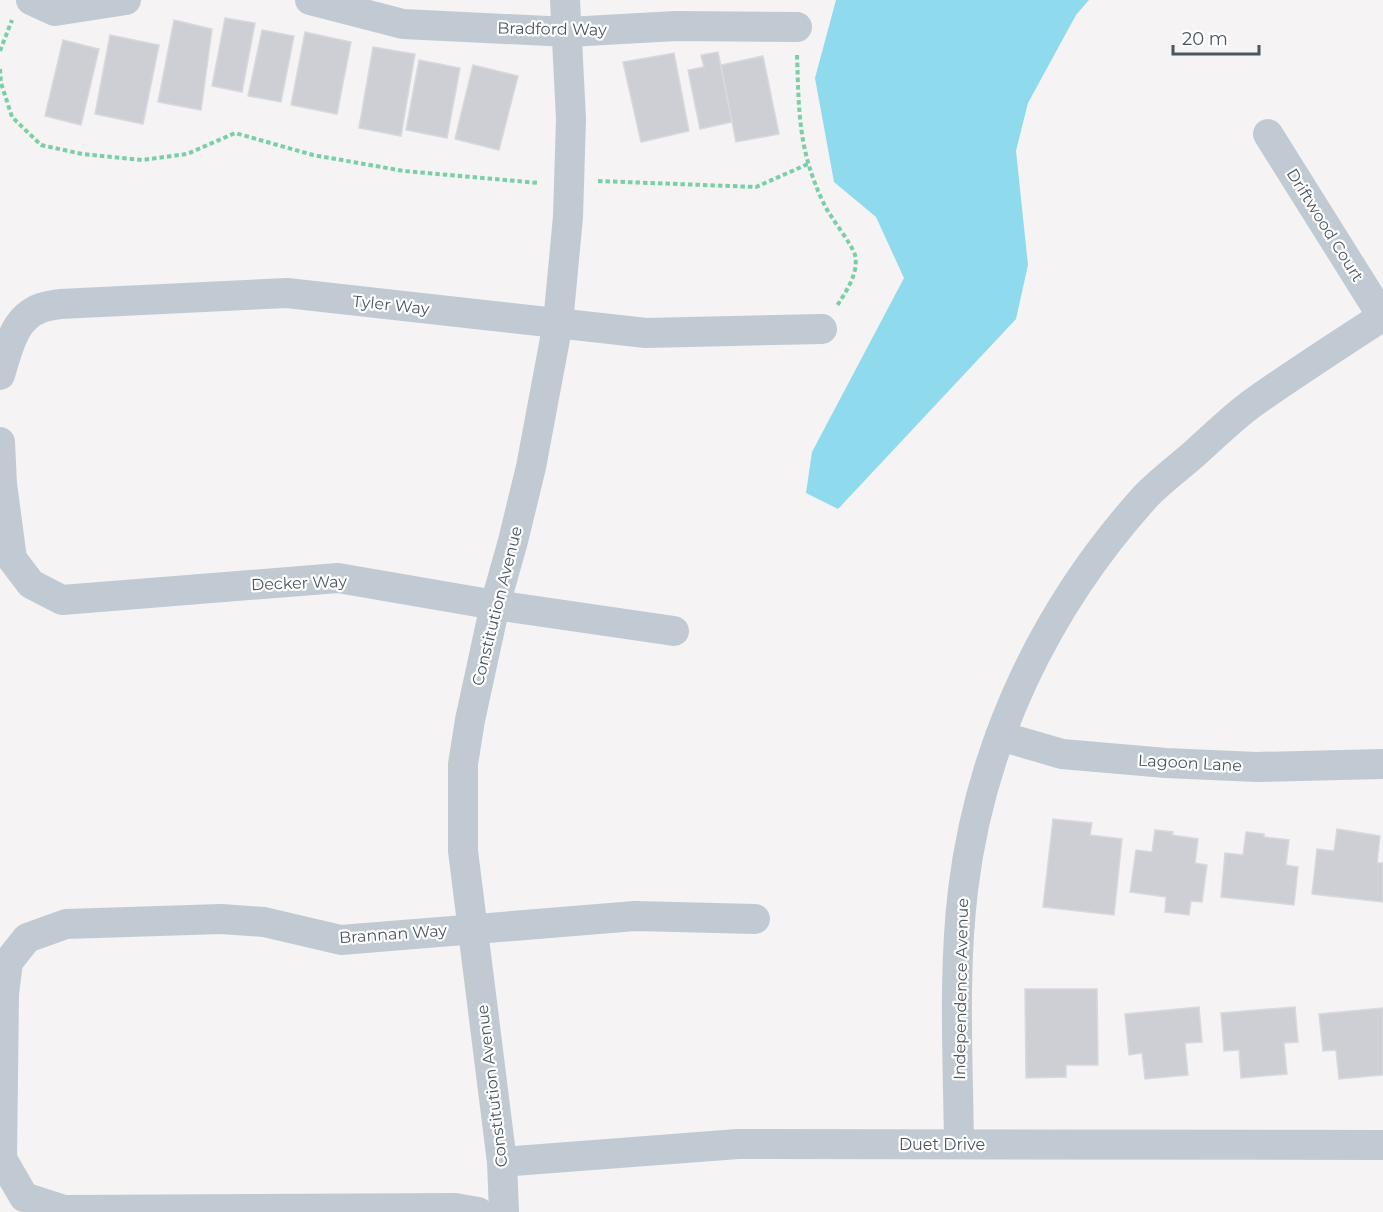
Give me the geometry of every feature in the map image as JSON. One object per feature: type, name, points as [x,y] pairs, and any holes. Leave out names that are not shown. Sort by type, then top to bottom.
[{"type":"street","points":[[31,0],[55,11],[126,0]]},
{"type":"street","name":"Bradford Way","points":[[310,0],[403,24],[568,32],[676,26],[797,27]]},
{"type":"street","name":"Constitution Avenue","points":[[504,1212],[502,1162],[463,851],[463,764],[470,720],[495,605],[531,467],[558,323],[569,181],[571,120],[565,0]]},
{"type":"street","name":"Driftwood Court","points":[[1268,134],[1383,316]]},
{"type":"street","name":"Tyler Way","points":[[0,375],[13,333],[23,320],[40,308],[60,304],[287,293],[646,333],[822,329]]},
{"type":"street","name":"Independence Avenue","points":[[959,1144],[958,981],[963,890],[976,817],[988,771],[1028,667],[1061,607],[1094,560],[1146,496],[1249,406],[1383,316]]},
{"type":"street","name":"Decker Way","points":[[0,442],[2,484],[12,560],[31,584],[62,600],[338,578],[495,605],[674,631]]},
{"type":"street","name":"Lagoon Lane","points":[[1000,736],[1062,754],[1166,764],[1256,767],[1383,764]]},
{"type":"street","name":"Brannan Way","points":[[478,1212],[455,1208],[64,1210],[24,1197],[2,1159],[4,994],[8,962],[27,938],[66,924],[221,919],[264,922],[341,940],[635,916],[755,919]]},
{"type":"street","name":"Duet Drive","points":[[502,1162],[738,1144],[1383,1145]]},
{"type":"path","points":[[797,27],[797,98],[800,134],[808,164],[824,204],[855,255],[853,280],[822,329]]},
{"type":"path","points":[[0,69],[12,117],[41,145],[82,154],[142,160],[187,154],[235,133],[313,155],[404,171],[536,183],[625,181],[756,186],[808,164]]},
{"type":"water","points":[[836,0],[1089,0],[1076,15],[1028,103],[1016,151],[1028,265],[1016,319],[838,509],[806,493],[812,452],[904,278],[876,217],[834,182],[815,78]]},
{"type":"building","points":[[225,18],[255,23],[242,92],[212,86]]},
{"type":"building","points":[[174,20],[212,29],[201,110],[158,102]]},
{"type":"building","points":[[262,30],[294,36],[281,102],[248,96]]},
{"type":"building","points":[[305,32],[351,42],[337,114],[291,105]]},
{"type":"building","points":[[110,35],[159,45],[143,124],[95,114]]},
{"type":"building","points":[[63,40],[99,49],[81,125],[45,116]]},
{"type":"building","points":[[373,47],[415,54],[401,136],[359,128]]},
{"type":"building","points":[[718,52],[732,122],[700,129],[688,70],[704,67],[701,55]]},
{"type":"building","points":[[674,53],[689,131],[641,142],[623,62]]},
{"type":"building","points":[[763,56],[779,134],[736,142],[721,65]]},
{"type":"building","points":[[419,60],[460,68],[447,138],[406,130]]},
{"type":"building","points":[[473,65],[518,76],[499,150],[455,139]]},
{"type":"building","points":[[1053,819],[1092,823],[1090,835],[1122,839],[1114,915],[1043,907]]},
{"type":"building","points":[[1337,829],[1380,836],[1377,863],[1383,863],[1383,902],[1312,894],[1317,849],[1334,851]]},
{"type":"building","points":[[1155,830],[1198,839],[1195,863],[1207,865],[1202,902],[1191,901],[1189,915],[1165,912],[1166,897],[1130,892],[1136,850],[1152,852]]},
{"type":"building","points":[[1246,832],[1289,840],[1286,865],[1298,867],[1294,905],[1221,897],[1225,853],[1243,855]]},
{"type":"building","points":[[1025,989],[1097,989],[1098,1065],[1066,1065],[1066,1077],[1026,1078]]},
{"type":"building","points":[[1199,1007],[1202,1042],[1185,1043],[1188,1075],[1145,1079],[1142,1053],[1129,1055],[1125,1014]]},
{"type":"building","points":[[1295,1007],[1298,1042],[1284,1043],[1287,1074],[1241,1078],[1239,1050],[1224,1051],[1221,1013]]},
{"type":"building","points":[[1383,1008],[1383,1075],[1339,1079],[1336,1050],[1323,1051],[1319,1014]]}]
